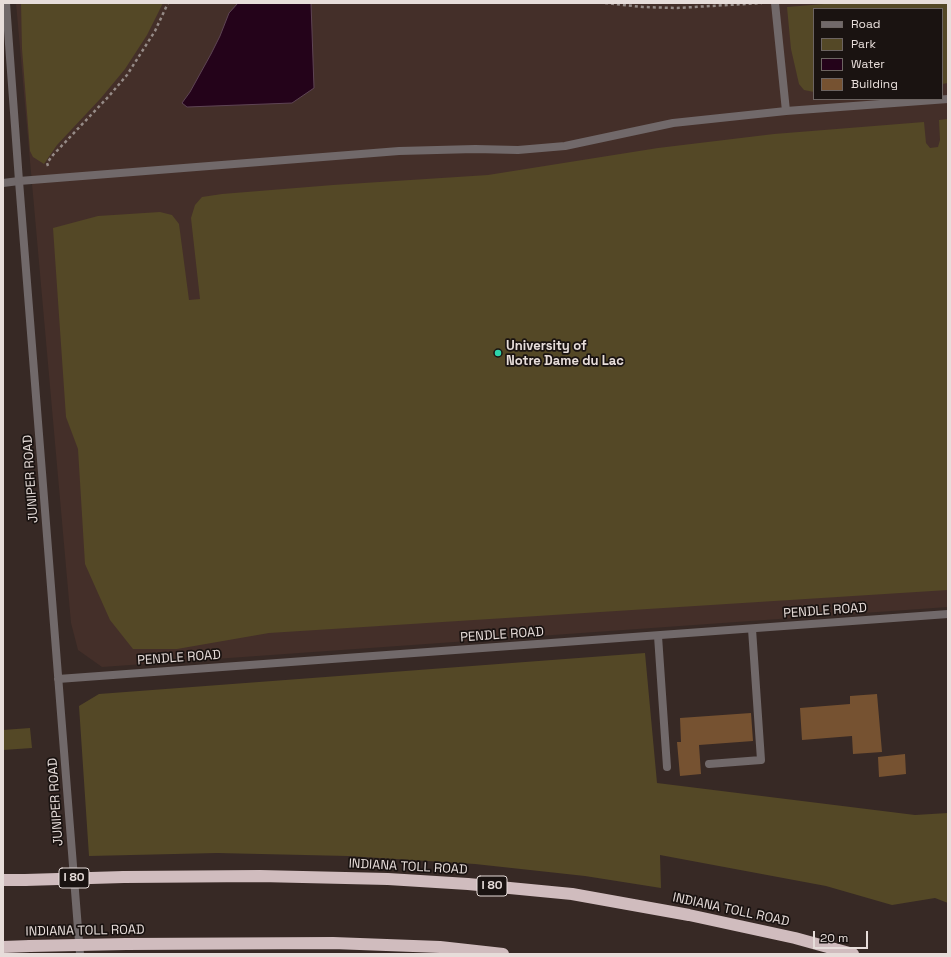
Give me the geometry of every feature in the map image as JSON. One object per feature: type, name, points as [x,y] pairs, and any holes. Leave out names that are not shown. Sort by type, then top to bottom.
[{"type":"highway","name":"INDIANA TOLL ROAD","points":[[3,880],[260,876],[388,879],[468,884],[572,894],[690,915],[795,938],[853,954]]},
{"type":"highway","name":"INDIANA TOLL ROAD","points":[[3,947],[126,944],[333,943],[440,948],[504,954]]},
{"type":"street","name":"JUNIPER ROAD","points":[[6,3],[80,954]]},
{"type":"street","points":[[775,3],[786,111]]},
{"type":"street","points":[[3,183],[399,151],[475,149],[518,150],[565,146],[673,123],[786,111],[934,100]]},
{"type":"street","name":"PENDLE ROAD","points":[[58,679],[948,614]]},
{"type":"street","points":[[709,764],[761,760],[752,629]]},
{"type":"street","points":[[658,636],[668,767]]},
{"type":"path","points":[[48,179],[47,163],[127,75],[155,31],[168,3]]},
{"type":"path","points":[[605,3],[643,7],[677,8],[766,3]]},
{"type":"shaded area","name":"University of Notre Dame du Lac","points":[[16,3],[948,3],[948,607],[102,667],[78,650],[71,623]]},
{"type":"green space","points":[[21,3],[163,3],[147,35],[125,69],[101,98],[57,145],[44,164],[33,157],[30,151],[22,49]]},
{"type":"green space","points":[[836,3],[948,3],[948,83],[943,84],[943,8],[813,8],[813,92],[804,90],[799,84],[791,49],[787,7]]},
{"type":"green space","name":"University of Notre Dame du Lac","points":[[948,119],[948,590],[269,633],[177,649],[133,649],[110,620],[85,564],[78,449],[66,417],[53,228],[98,216],[160,212],[172,215],[179,224],[189,300],[200,299],[191,218],[195,205],[202,197],[333,185],[488,175],[658,148],[774,134],[924,122],[926,143],[930,148],[938,147],[940,140],[939,120]]},
{"type":"green space","points":[[645,653],[657,783],[915,815],[948,813],[948,903],[935,898],[892,905],[826,886],[660,855],[661,888],[585,876],[475,864],[348,856],[217,853],[89,856],[79,706],[99,694]]},
{"type":"green space","points":[[30,728],[32,748],[3,750],[3,730]]},
{"type":"water","points":[[238,3],[311,3],[314,88],[292,103],[187,107],[182,103],[190,92],[211,54],[229,13]]},
{"type":"building","points":[[877,694],[882,752],[853,754],[852,736],[802,740],[800,708],[850,704],[850,696]]},
{"type":"building","points":[[751,713],[753,741],[699,745],[701,774],[680,776],[677,742],[681,742],[680,718]]},
{"type":"building","points":[[905,754],[906,774],[879,777],[878,757]]},
{"type":"place","name":"University of Notre Dame du Lac","points":[[498,353]]}]
